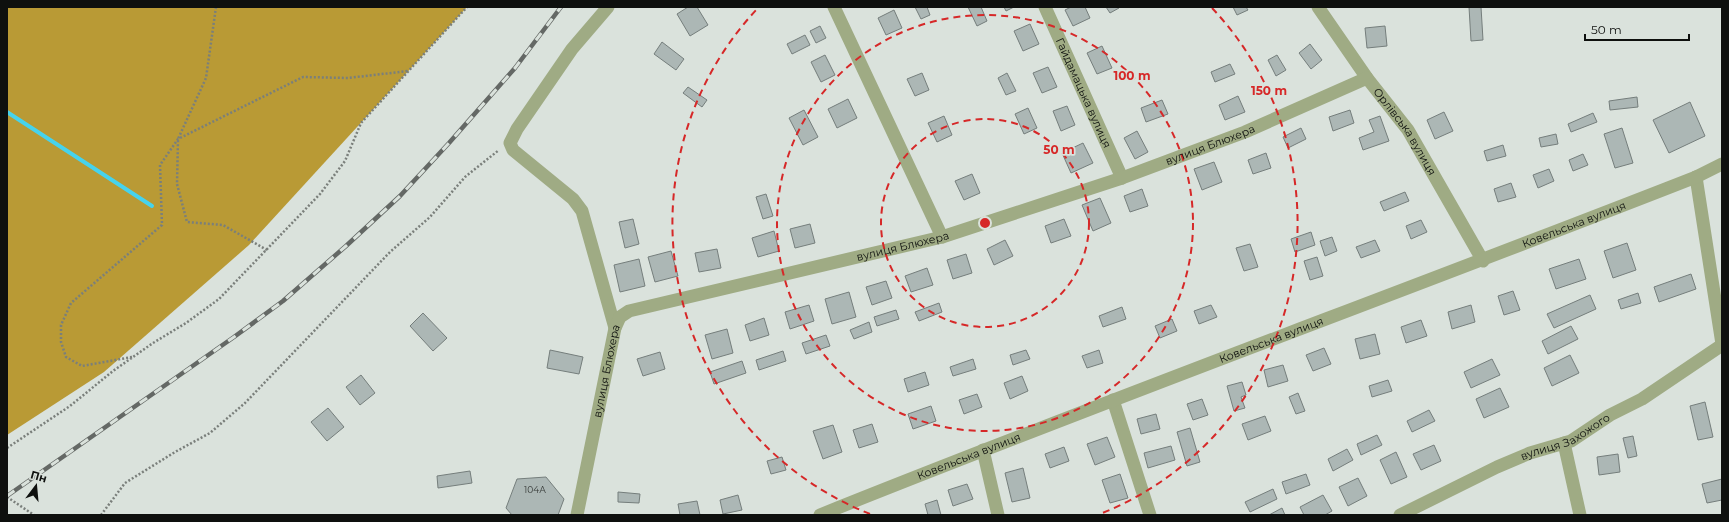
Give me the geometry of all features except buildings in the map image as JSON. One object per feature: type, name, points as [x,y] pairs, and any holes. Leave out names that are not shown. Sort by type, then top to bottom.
[{"type":"street","points":[[608,7],[572,49],[517,128],[510,143],[513,150],[573,199],[582,211],[615,328]]},
{"type":"street","points":[[834,7],[942,237]]},
{"type":"street","name":"Гайдамацька вулиця","points":[[1045,7],[1122,178]]},
{"type":"street","name":"Орлівська вулиця","points":[[1318,7],[1367,78],[1408,130],[1483,260]]},
{"type":"street","name":"вулиця Блюхера","points":[[577,515],[615,328],[620,317],[629,311],[942,237],[1122,178],[1245,132],[1367,78]]},
{"type":"street","name":"Ковельська вулиця","points":[[820,515],[1112,400],[1483,260],[1696,177],[1722,164]]},
{"type":"street","points":[[1696,177],[1722,344]]},
{"type":"street","name":"вулиця Захожого","points":[[1400,515],[1497,467],[1530,453],[1571,441],[1610,415],[1642,399],[1722,344]]},
{"type":"street","points":[[1112,400],[1150,515]]},
{"type":"street","points":[[1564,443],[1580,515]]},
{"type":"street","points":[[983,450],[998,515]]},
{"type":"path","points":[[134,356],[82,366],[66,358],[61,342],[61,325],[71,303],[162,225],[160,165],[178,139],[206,78],[216,7]]},
{"type":"path","points":[[7,448],[70,406],[134,356],[219,300],[320,194],[345,161],[361,123],[467,7]]},
{"type":"path","points":[[178,139],[303,77],[348,78],[409,71]]},
{"type":"path","points":[[178,139],[176,184],[187,222],[223,225],[268,250]]},
{"type":"path","points":[[101,515],[126,483],[175,452],[210,433],[245,403],[390,252],[430,216],[466,177],[511,140]]},
{"type":"path","points":[[7,497],[34,515]]},
{"type":"shaded area","points":[[7,7],[467,7],[249,245],[104,372],[7,435]]},
{"type":"waterway","points":[[7,112],[152,206]]},
{"type":"railway","points":[[7,496],[283,301],[346,246],[400,196],[449,143],[515,68],[561,7]]}]
